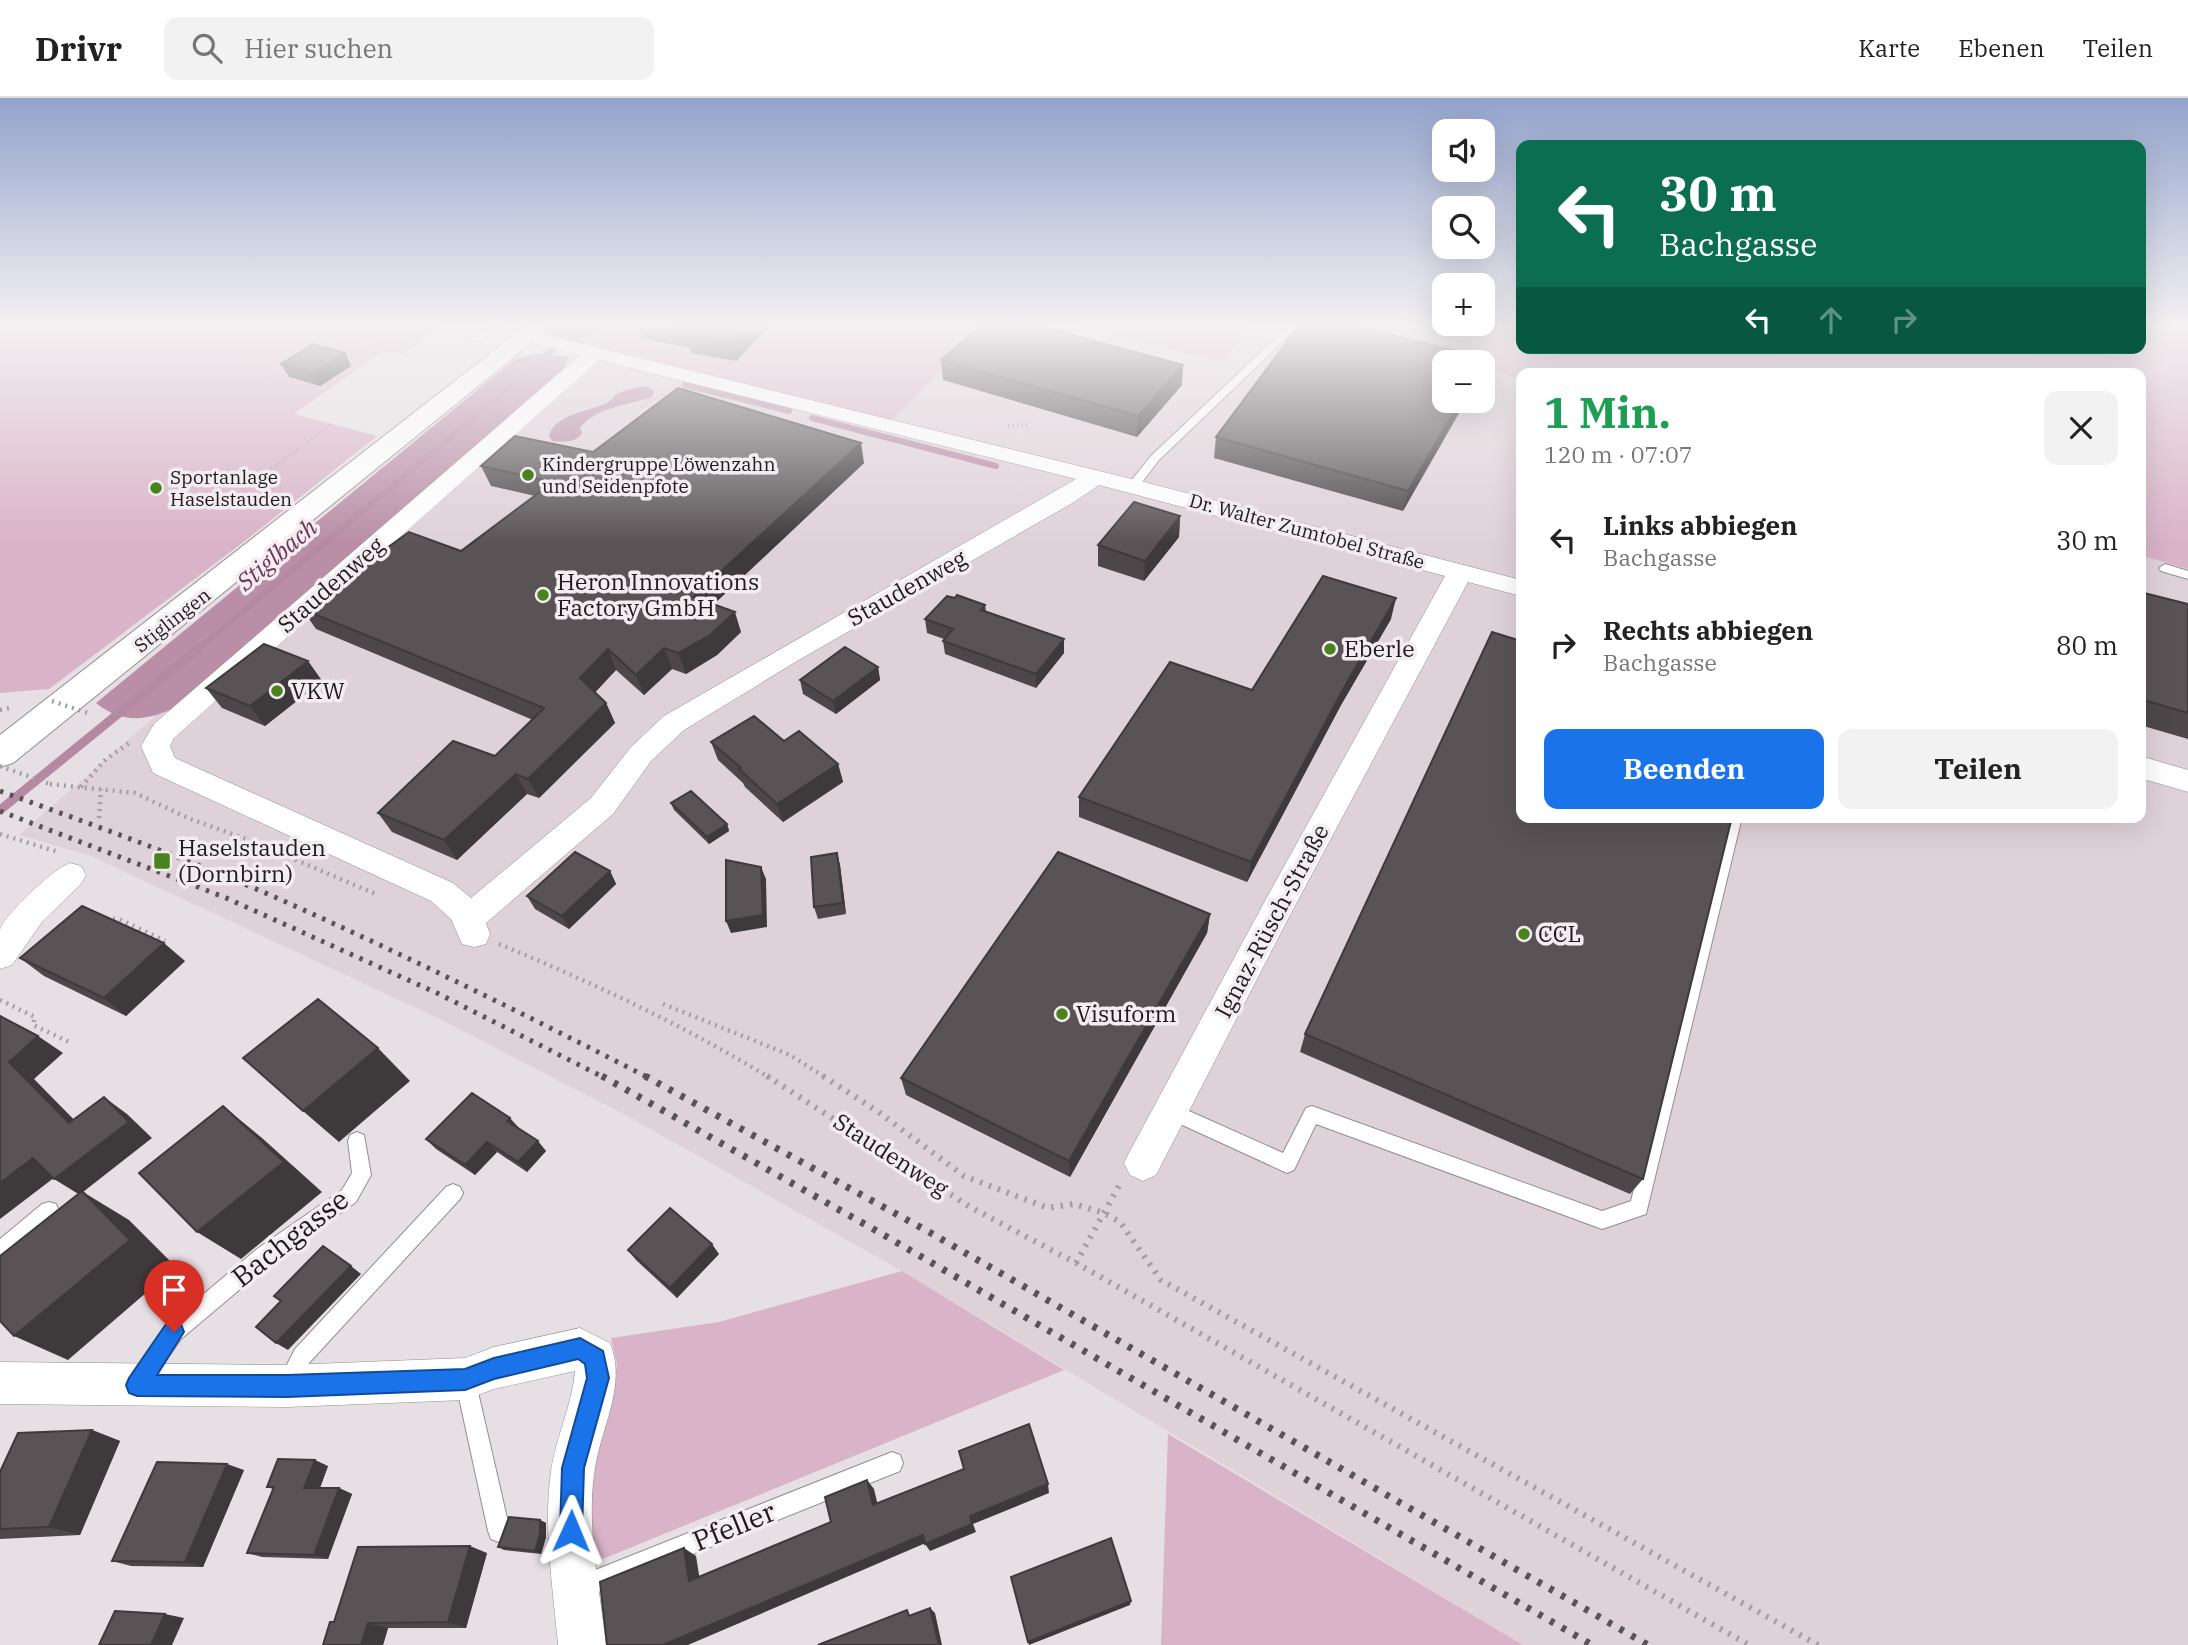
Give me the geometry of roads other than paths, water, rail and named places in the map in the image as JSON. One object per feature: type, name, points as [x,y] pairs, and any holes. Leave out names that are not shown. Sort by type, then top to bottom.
[{"type":"main road","name":"Stiglingen","points":[[0,754],[465,399]]},
{"type":"street","name":"Staudenweg","points":[[542,399],[164,731],[155,746],[163,765],[442,892],[457,904],[472,926],[602,806],[641,754],[674,723],[787,655],[1066,497],[1093,478]]},
{"type":"street","name":"Dr. Walter Zumtobel Straße","points":[[782,399],[1136,487],[1516,587]]},
{"type":"street","name":"Ignaz-Rüsch-Straße","points":[[1143,1163],[1461,571]]},
{"type":"street","points":[[2146,769],[2188,781]]},
{"type":"street","points":[[0,956],[54,879]]},
{"type":"street","points":[[0,1383],[287,1386],[465,1379],[494,1368],[580,1349],[595,1358],[598,1378],[573,1468],[571,1531],[582,1645]]},
{"type":"lane","points":[[1136,487],[1137,481],[1155,458],[1217,399]]},
{"type":"lane","points":[[2165,568],[2188,575]]},
{"type":"lane","points":[[1171,1111],[1287,1164],[1312,1114],[1602,1220],[1639,1207],[1733,823]]},
{"type":"lane","name":"Bachgasse","points":[[137,1385],[174,1332],[264,1256],[349,1196],[362,1175],[357,1141]]},
{"type":"lane","points":[[287,1386],[302,1356],[453,1193]]},
{"type":"lane","points":[[0,1252],[49,1211]]},
{"type":"lane","points":[[465,1379],[499,1531]]},
{"type":"lane","name":"Pfeller","points":[[576,1589],[892,1463]]},
{"type":"waterway","name":"Stiglbach","points":[[197,650],[496,399]]},
{"type":"waterway","points":[[742,399],[789,411]]},
{"type":"waterway","points":[[812,418],[996,466]]},
{"type":"waterway","name":"Stiglbach","points":[[0,810],[199,648]]},
{"type":"railway","points":[[0,791],[277,898],[464,985],[649,1078]]},
{"type":"railway","points":[[0,811],[224,897],[437,993],[605,1078]]},
{"type":"railway","points":[[602,1076],[875,1230],[1592,1645]]},
{"type":"railway","points":[[645,1076],[929,1232],[1648,1645]]},
{"type":"place","name":"Kindergruppe Löwenzahn und Seidenpfote","points":[[528,475]]},
{"type":"place","name":"Sportanlage Haselstauden","points":[[156,488]]},
{"type":"place","name":"Heron Innovations Factory GmbH","points":[[543,595]]},
{"type":"place","name":"Eberle","points":[[1330,649]]},
{"type":"place","name":"VKW","points":[[277,691]]},
{"type":"place","name":"Haselstauden (Dornbirn)","points":[[162,861]]},
{"type":"place","name":"CCL","points":[[1524,934]]},
{"type":"place","name":"Visuform","points":[[1062,1014]]}]
